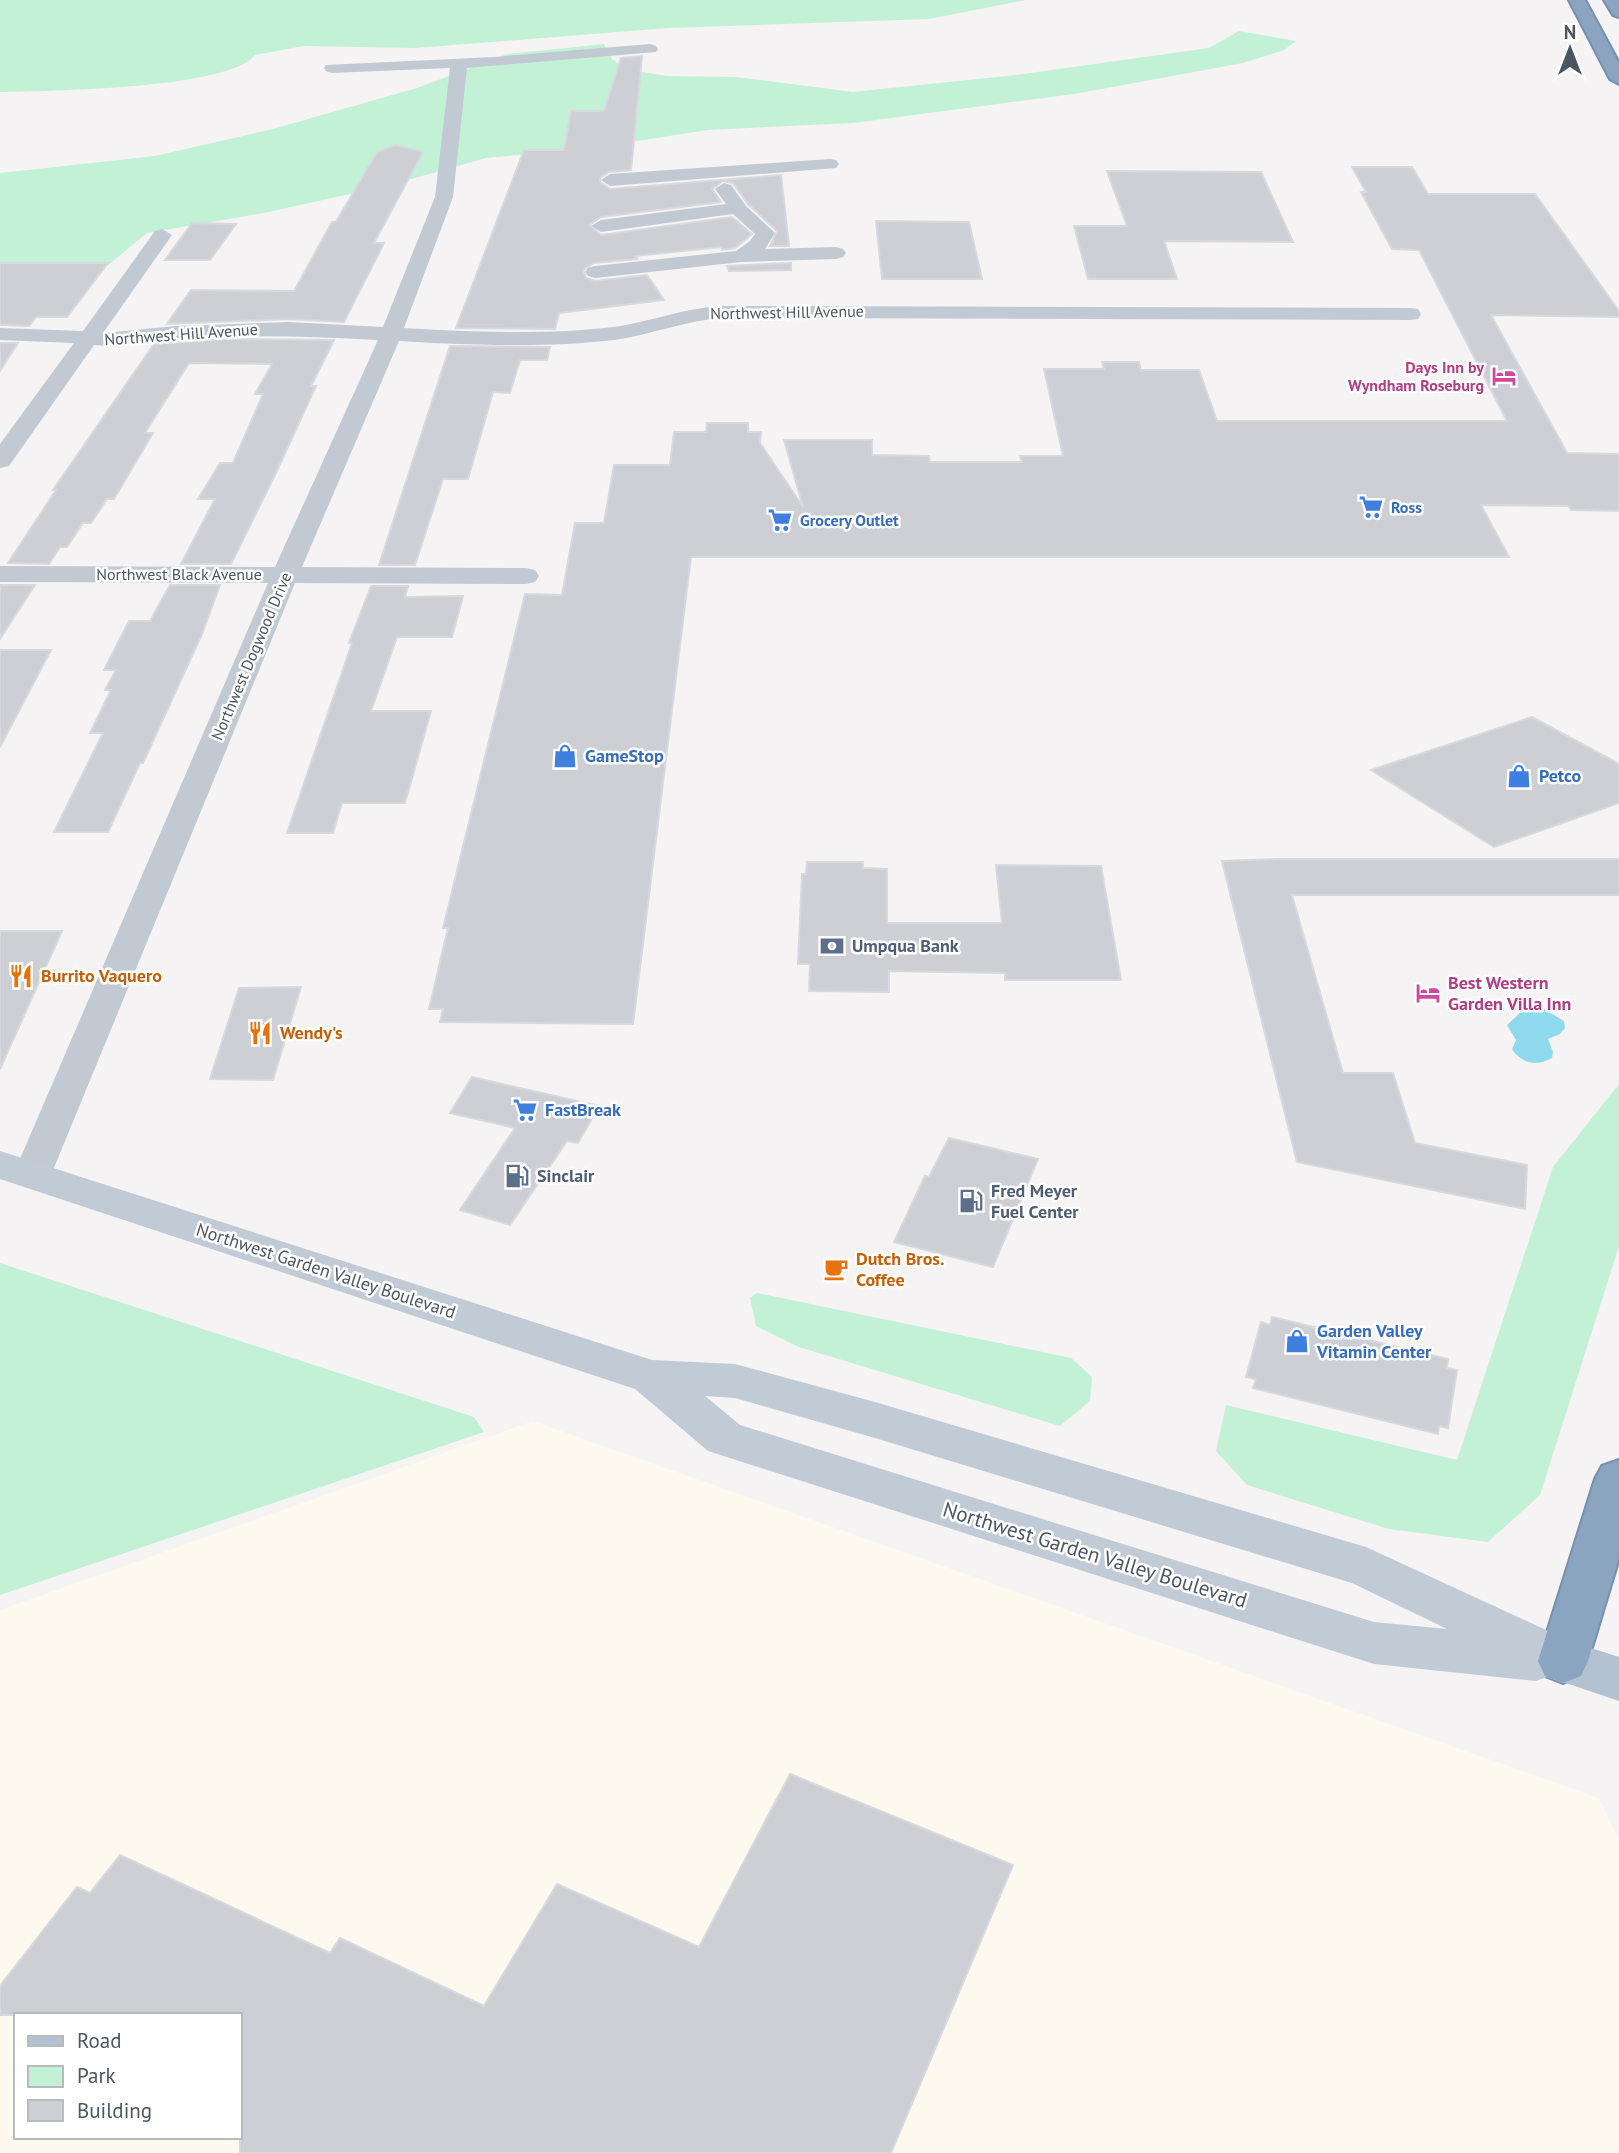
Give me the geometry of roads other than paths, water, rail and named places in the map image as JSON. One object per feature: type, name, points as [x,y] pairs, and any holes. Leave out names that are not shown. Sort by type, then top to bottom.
[{"type":"highway","points":[[1577,0],[1619,79]]},
{"type":"highway","points":[[1612,0],[1619,12]]},
{"type":"highway","points":[[1563,1661],[1619,1479]]},
{"type":"main road","name":"Northwest Garden Valley Boulevard","points":[[16,1170],[651,1377],[735,1381],[875,1420],[1366,1567],[1563,1661],[1619,1679]]},
{"type":"main road","name":"Northwest Garden Valley Boulevard","points":[[651,1377],[724,1438],[1374,1643],[1563,1661]]},
{"type":"street","points":[[332,68],[458,64],[650,48]]},
{"type":"street","name":"Northwest Dogwood Drive","points":[[16,1170],[391,334],[444,197],[458,64]]},
{"type":"street","points":[[610,180],[736,173],[830,164]]},
{"type":"street","points":[[595,272],[689,278],[741,256],[758,245],[765,233],[737,208],[734,200],[709,173]]},
{"type":"street","points":[[601,226],[737,208]]},
{"type":"street","points":[[0,461],[162,235]]},
{"type":"street","points":[[741,256],[836,253]]},
{"type":"street","points":[[689,278],[699,313]]},
{"type":"street","points":[[708,293],[724,312]]},
{"type":"street","name":"Northwest Hill Avenue","points":[[0,334],[110,340],[176,332],[250,328],[391,334],[577,337],[617,333],[699,313],[724,312],[1410,314]]},
{"type":"street","name":"Northwest Black Avenue","points":[[0,574],[526,576]]},
{"type":"water","points":[[1544,1009],[1564,1021],[1565,1028],[1560,1034],[1548,1039],[1553,1052],[1552,1058],[1535,1063],[1515,1054],[1512,1049],[1516,1040],[1507,1025],[1522,1011]]},
{"type":"place","name":"Days Inn by Wyndham Roseburg","points":[[1504,376]]},
{"type":"place","name":"Ross","points":[[1371,507]]},
{"type":"place","name":"Grocery Outlet","points":[[780,520]]},
{"type":"place","name":"GameStop","points":[[565,756]]},
{"type":"place","name":"Petco","points":[[1519,776]]},
{"type":"place","name":"Umpqua Bank","points":[[832,946]]},
{"type":"place","name":"Burrito Vaquero","points":[[21,976]]},
{"type":"place","name":"Best Western Garden Villa Inn","points":[[1428,993]]},
{"type":"place","name":"Wendy's","points":[[260,1033]]},
{"type":"place","name":"FastBreak","points":[[525,1110]]},
{"type":"place","name":"Sinclair","points":[[517,1176]]},
{"type":"place","name":"Fred Meyer Fuel Center","points":[[971,1201]]},
{"type":"place","name":"Dutch Bros. Coffee","points":[[836,1269]]},
{"type":"place","name":"Garden Valley Vitamin Center","points":[[1297,1341]]}]
